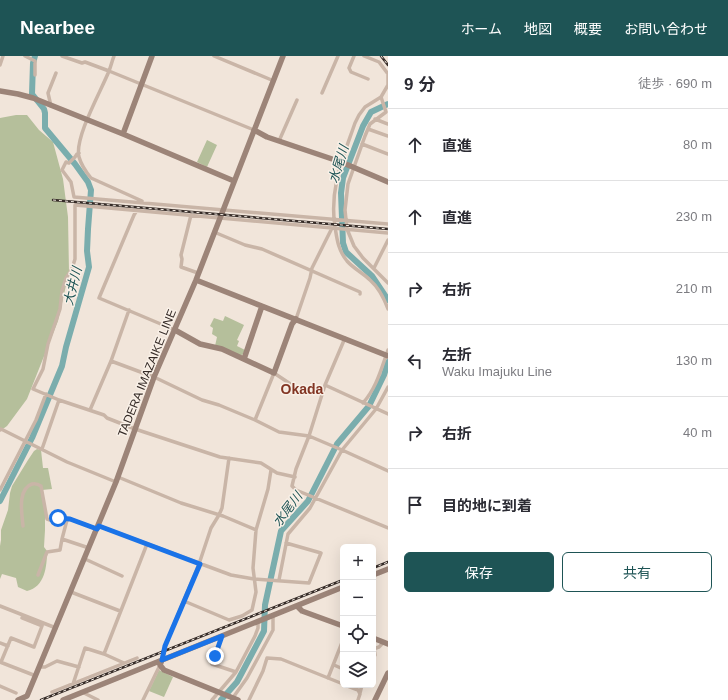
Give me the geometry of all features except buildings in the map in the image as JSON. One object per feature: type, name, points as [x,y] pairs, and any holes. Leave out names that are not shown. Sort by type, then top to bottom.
[{"type":"street","points":[[0,64],[3,56]]},
{"type":"street","points":[[24,56],[34,58],[35,75]]},
{"type":"street","points":[[62,56],[82,63],[85,62],[109,71],[279,141],[341,162],[388,182]]},
{"type":"street","points":[[85,62],[86,56]]},
{"type":"street","points":[[108,56],[113,57],[109,71],[87,120],[81,139],[79,153],[81,162],[91,178],[145,202]]},
{"type":"street","points":[[123,134],[152,56]]},
{"type":"street","points":[[214,56],[274,81]]},
{"type":"street","name":"TADERA IMAZAIKE LINE","points":[[18,700],[27,696],[37,676],[117,480],[154,377],[196,280],[283,56]]},
{"type":"street","points":[[322,93],[338,56]]},
{"type":"street","points":[[354,56],[349,68],[351,72],[368,79]]},
{"type":"street","points":[[254,420],[274,373],[292,324],[296,319],[312,271],[333,228],[333,196],[335,182],[359,115],[365,107],[381,97],[388,85],[388,74],[379,62],[364,56]]},
{"type":"street","points":[[51,106],[48,93],[56,73]]},
{"type":"street","points":[[0,91],[18,94],[51,106],[123,134],[234,181]]},
{"type":"street","points":[[381,97],[386,112],[370,124],[348,184],[345,210],[347,229],[354,246],[363,258],[388,283]]},
{"type":"street","points":[[279,141],[297,100]]},
{"type":"street","points":[[376,119],[388,124]]},
{"type":"street","points":[[368,129],[388,136]]},
{"type":"street","points":[[362,144],[388,154]]},
{"type":"street","points":[[79,153],[69,163],[66,162],[62,170],[71,182],[74,197],[388,224]]},
{"type":"street","points":[[78,197],[78,205],[75,205],[75,259],[62,291],[60,309],[48,344],[43,369],[33,389],[59,400],[90,410],[135,430],[220,457],[261,463],[281,475],[294,477]]},
{"type":"street","points":[[78,205],[388,233]]},
{"type":"street","points":[[137,210],[98,298],[175,330],[200,344],[222,349],[274,373],[295,387]]},
{"type":"street","points":[[191,215],[181,255],[181,266],[198,273]]},
{"type":"street","points":[[333,228],[337,244],[346,260],[377,288],[388,309]]},
{"type":"street","points":[[214,232],[245,245],[262,249],[360,292],[360,294]]},
{"type":"street","points":[[374,268],[388,240]]},
{"type":"street","points":[[196,280],[387,353],[383,368],[376,383],[368,397],[362,403]]},
{"type":"street","points":[[244,359],[262,306]]},
{"type":"street","points":[[90,410],[111,361],[129,310]]},
{"type":"street","points":[[345,338],[325,385],[309,436],[296,469],[292,486],[296,490],[316,499],[386,528]]},
{"type":"street","points":[[111,361],[154,377],[202,400],[219,405],[279,432],[309,436],[388,471]]},
{"type":"street","points":[[325,385],[388,414]]},
{"type":"street","points":[[279,580],[288,534],[310,508],[342,450],[376,409],[388,387]]},
{"type":"street","points":[[0,490],[36,420],[46,394]]},
{"type":"street","points":[[42,449],[59,400]]},
{"type":"street","points":[[0,430],[1,429],[24,442],[42,449],[67,462],[219,515],[256,530]]},
{"type":"street","points":[[143,700],[161,663],[165,646],[200,564],[211,528],[222,508],[229,458]]},
{"type":"street","points":[[184,601],[229,620],[242,616],[252,610],[256,592],[253,568],[256,530],[268,489],[271,470]]},
{"type":"street","points":[[23,526],[22,496],[28,487],[34,483],[38,483],[41,486],[47,518],[50,520],[58,518],[67,520],[70,519],[98,527],[231,575],[254,579],[309,582],[321,553],[286,543]]},
{"type":"street","points":[[38,575],[47,552],[60,550],[67,520]]},
{"type":"street","points":[[62,539],[89,548]]},
{"type":"street","points":[[104,654],[147,544]]},
{"type":"street","points":[[85,559],[122,576]]},
{"type":"street","points":[[376,574],[388,569]]},
{"type":"street","points":[[63,700],[161,663],[222,636],[340,588]]},
{"type":"street","points":[[71,592],[120,611]]},
{"type":"street","points":[[0,606],[56,628]]},
{"type":"street","points":[[297,606],[302,611],[340,625]]},
{"type":"street","points":[[23,615],[22,618],[42,626],[34,647],[11,638],[0,662],[37,676]]},
{"type":"street","points":[[161,663],[164,670],[234,699],[273,630],[273,616]]},
{"type":"street","points":[[212,700],[236,672],[255,636],[258,628],[258,622]]},
{"type":"street","points":[[222,636],[212,664],[236,672]]},
{"type":"street","points":[[376,639],[386,643]]},
{"type":"street","points":[[0,643],[8,646]]},
{"type":"street","points":[[376,648],[386,643]]},
{"type":"street","points":[[73,684],[85,648],[104,654],[124,663]]},
{"type":"street","points":[[328,678],[340,648]]},
{"type":"street","points":[[52,692],[137,658]]},
{"type":"street","points":[[249,700],[264,672],[267,658],[281,659],[340,683]]},
{"type":"street","points":[[40,667],[45,667],[58,661],[78,667]]},
{"type":"street","points":[[334,665],[340,668]]},
{"type":"street","points":[[375,700],[388,673]]},
{"type":"street","points":[[0,686],[16,693]]},
{"type":"street","points":[[352,688],[358,690],[360,694]]},
{"type":"street","points":[[358,700],[361,688]]},
{"type":"street","points":[[82,692],[98,700]]},
{"type":"green space","points":[[16,115],[27,115],[39,130],[53,142],[63,179],[68,217],[69,272],[58,321],[27,399],[7,426],[0,431],[0,118]]},
{"type":"green space","points":[[207,140],[217,145],[207,167],[197,162]]},
{"type":"green space","points":[[225,316],[244,325],[237,340],[239,341],[237,346],[245,350],[240,356],[215,346],[217,337],[212,334],[213,328],[210,326],[214,318],[223,321]]},
{"type":"green space","points":[[37,449],[41,450],[43,468],[48,468],[52,489],[42,490],[45,513],[44,547],[47,551],[44,575],[38,585],[27,591],[18,587],[16,578],[2,574],[0,579],[1,530],[8,510],[12,486],[34,451]]},
{"type":"green space","points":[[159,670],[173,677],[164,697],[149,691]]},
{"type":"waterway","name":"大井川","points":[[0,501],[32,438],[62,366],[89,267],[87,251],[91,190],[88,182],[75,164],[45,128],[44,109],[32,94],[33,63],[35,56]]},
{"type":"waterway","name":"水尾川","points":[[388,104],[371,112],[363,126],[343,178],[341,193],[343,243],[346,252],[372,276],[388,300]]},
{"type":"waterway","name":"水尾川","points":[[221,700],[237,682],[264,631],[265,605],[281,531],[308,501],[337,444],[369,406],[384,375],[388,362]]},
{"type":"railway","points":[[381,56],[388,65]]},
{"type":"railway","points":[[53,200],[388,229]]},
{"type":"railway","points":[[376,567],[388,562]]},
{"type":"railway","points":[[41,700],[340,581]]},
{"type":"district","name":"Okada","points":[[302,389]]},
{"type":"route","points":[[58,518],[67,520],[70,519],[97,529],[99,526],[200,564],[165,646],[162,660],[222,636],[215,656]]}]
